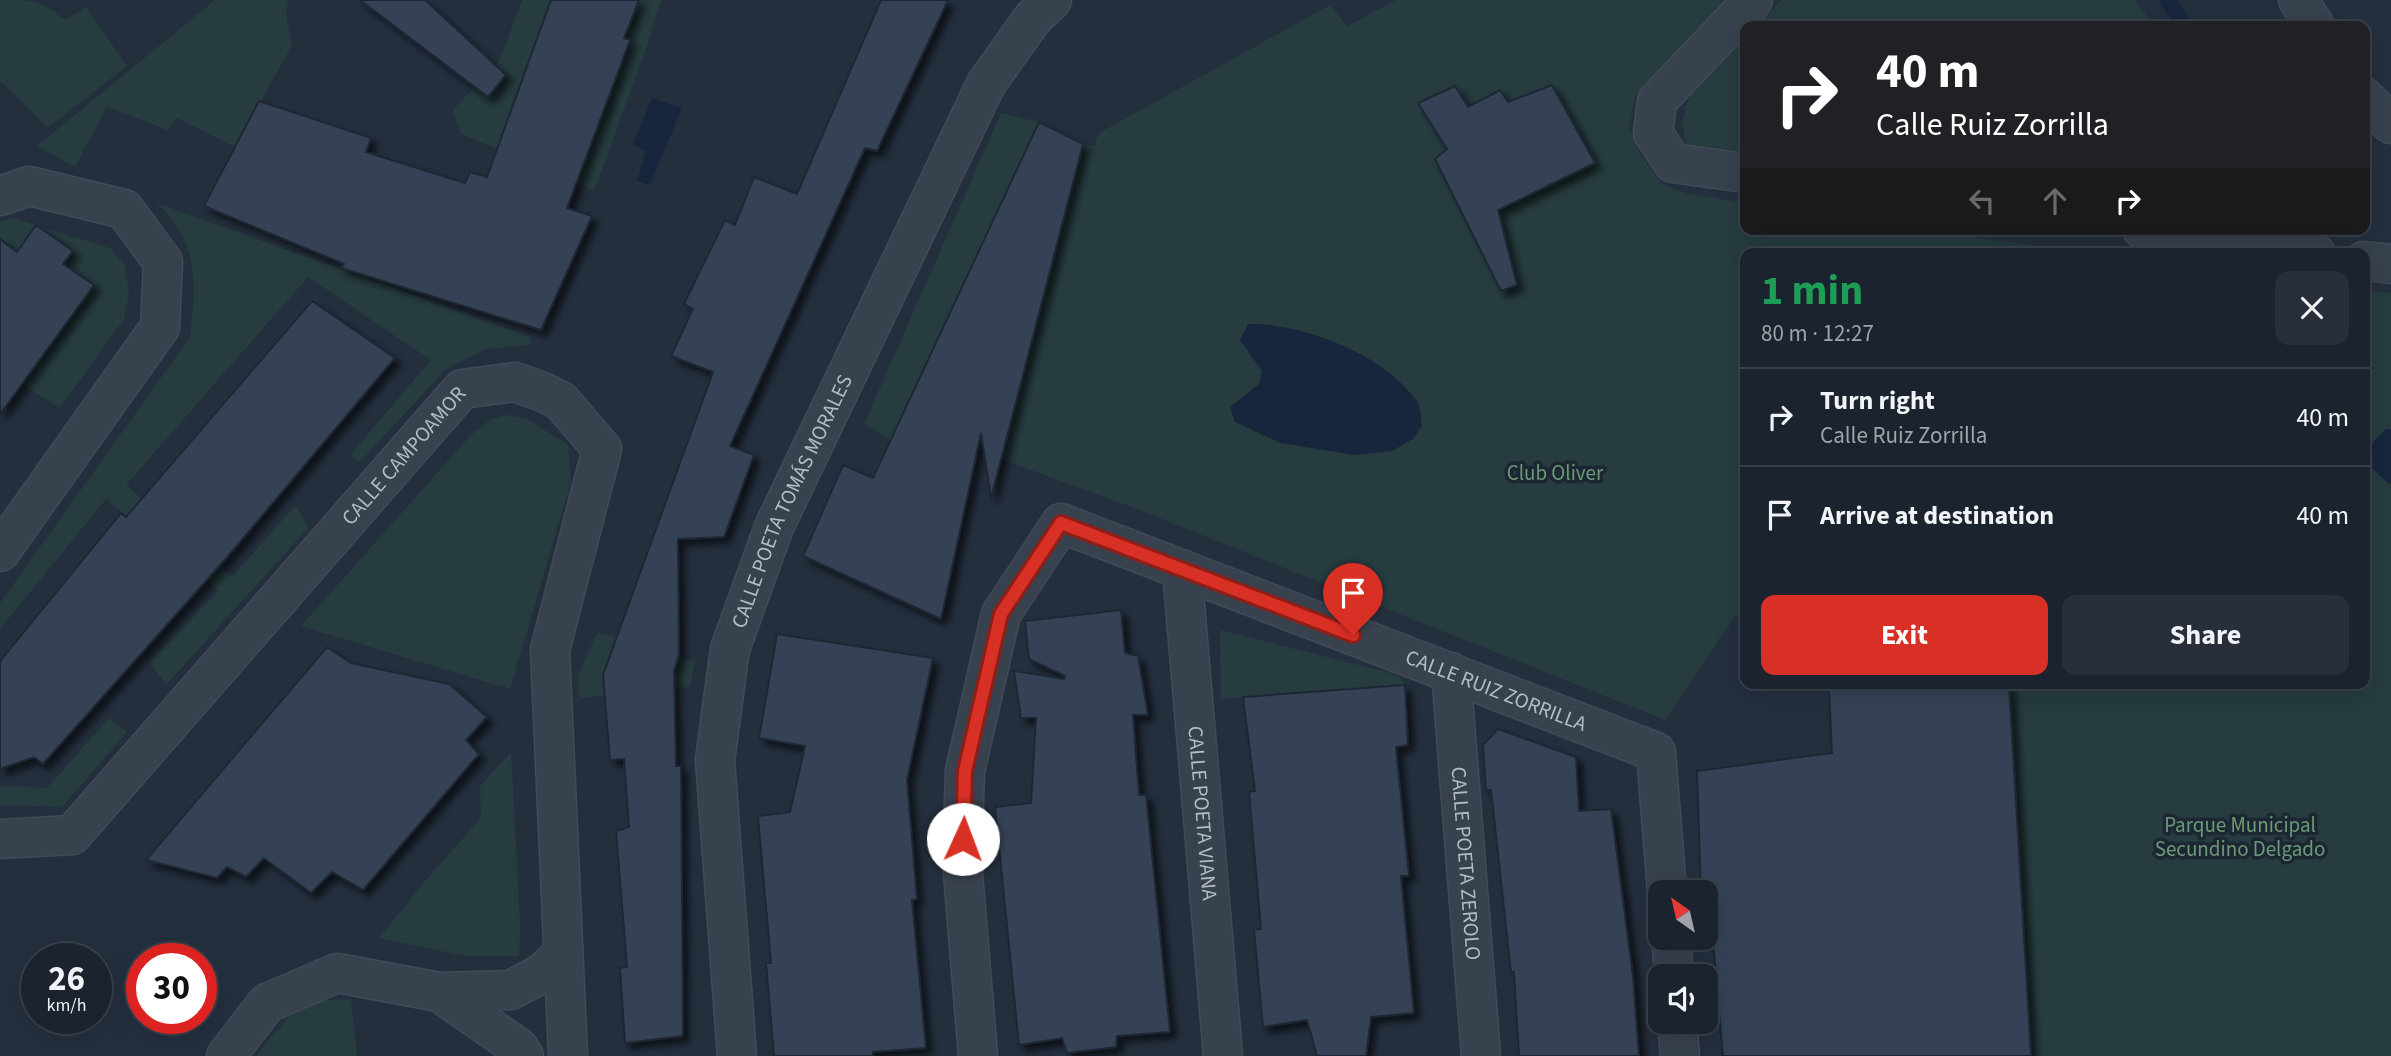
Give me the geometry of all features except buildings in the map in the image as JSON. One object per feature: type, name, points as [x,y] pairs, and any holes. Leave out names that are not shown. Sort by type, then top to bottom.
[{"type":"street","name":"CALLE POETA TOMÁS MORALES","points":[[737,1056],[715,760],[730,649],[774,527],[986,84],[1033,18],[1052,0]]},
{"type":"street","points":[[1740,172],[1673,163],[1653,132],[1657,101],[1754,0]]},
{"type":"street","points":[[2298,0],[2312,21]]},
{"type":"street","points":[[2370,103],[2391,124]]},
{"type":"street","points":[[0,196],[29,186],[124,209],[163,262],[160,327],[0,552]]},
{"type":"street","points":[[2184,235],[2274,248]]},
{"type":"street","points":[[2370,262],[2391,264]]},
{"type":"street","name":"CALLE CAMPOAMOR","points":[[0,839],[72,835],[463,389],[515,382],[561,401],[602,449],[550,650],[568,1056]]},
{"type":"street","name":"CALLE RUIZ ZORRILLA","points":[[978,1056],[962,862],[965,771],[1001,614],[1061,523],[1656,752],[1666,880]]},
{"type":"street","name":"CALLE POETA VIANA","points":[[1182,569],[1223,1056]]},
{"type":"street","name":"CALLE POETA ZEROLO","points":[[1451,672],[1481,1056]]},
{"type":"street","points":[[226,1056],[267,1003],[337,973],[439,992],[511,990],[541,974],[563,954]]},
{"type":"street","points":[[439,992],[519,1048],[524,1056]]},
{"type":"street","points":[[1678,1034],[1680,1056]]},
{"type":"green space","points":[[0,0],[36,2],[65,20],[86,7],[127,66],[48,128],[0,81]]},
{"type":"green space","points":[[215,0],[288,0],[286,14],[292,45],[236,147],[177,118],[168,130],[107,107],[75,167],[37,146]]},
{"type":"green space","points":[[522,0],[661,0],[594,191],[460,133],[453,110],[500,59]]},
{"type":"green space","name":"Club Oliver","points":[[1396,0],[1733,0],[1635,96],[1629,128],[1640,154],[1662,184],[1684,193],[1740,202],[1740,235],[1958,235],[2052,248],[1740,248],[1740,615],[1736,615],[1665,720],[1137,509],[1001,459],[1083,144],[1094,146],[1099,133],[1330,5],[1347,26]]},
{"type":"green space","points":[[1782,0],[2135,0],[2150,21],[1759,21]]},
{"type":"green space","points":[[1740,41],[1740,154],[1686,147],[1682,122],[1692,86]]},
{"type":"green space","points":[[1001,113],[1039,122],[891,440],[864,424]]},
{"type":"green space","points":[[156,203],[531,337],[529,345],[486,349],[445,370],[360,462],[350,455],[431,360],[308,277],[126,485],[232,577],[295,506],[309,527],[166,685],[150,662],[218,591],[106,499],[0,629],[0,603],[190,337],[193,282],[188,249],[181,233]]},
{"type":"green space","points":[[12,218],[110,248],[124,264],[129,292],[124,319],[60,408],[22,384],[93,285],[63,264],[72,252],[17,252],[7,244],[0,255],[0,222]]},
{"type":"green space","name":"Parque Municipal Secundino Delgado","points":[[2370,291],[2391,293],[2391,1056],[2031,1056],[2009,689],[2370,689]]},
{"type":"green space","points":[[506,415],[528,419],[568,445],[571,482],[510,689],[301,626],[470,436],[491,419]]},
{"type":"green space","points":[[1220,630],[1398,675],[1405,685],[1221,699]]},
{"type":"green space","points":[[597,633],[695,662],[689,687],[579,698],[578,675]]},
{"type":"green space","points":[[109,718],[127,732],[62,807],[0,805],[0,786],[47,788]]},
{"type":"green space","points":[[511,752],[520,925],[519,956],[465,956],[379,938],[481,818],[480,786]]},
{"type":"green space","points":[[351,999],[357,1056],[256,1056],[304,1001]]},
{"type":"water","points":[[652,98],[682,108],[650,185],[637,181],[646,151],[633,145]]},
{"type":"water","points":[[1248,324],[1270,325],[1317,335],[1363,355],[1402,383],[1416,400],[1422,426],[1413,439],[1392,451],[1354,455],[1280,443],[1235,422],[1230,407],[1259,384],[1262,371],[1240,340]]},
{"type":"water","points":[[2386,429],[2391,429],[2391,483],[2372,468],[2371,444]]},
{"type":"waterway","points":[[2167,0],[2182,21]]},
{"type":"route","points":[[963,839],[965,771],[1001,614],[1061,523],[1353,635]]}]
